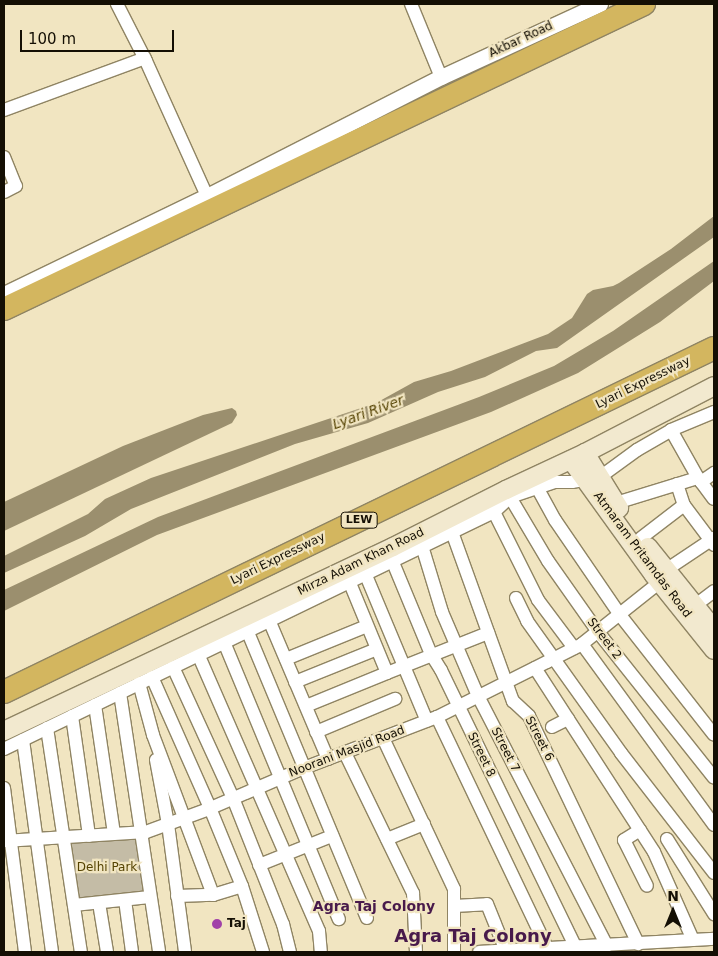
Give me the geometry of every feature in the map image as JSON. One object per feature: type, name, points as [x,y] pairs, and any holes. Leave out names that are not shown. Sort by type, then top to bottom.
[{"type":"highway","points":[[4,309],[644,4]]},
{"type":"highway","name":"Lyari Expressway","points":[[4,692],[714,348]]},
{"type":"main road","name":"Mirza Adam Khan Road","points":[[4,731],[393,547],[535,483],[578,457],[714,386]]},
{"type":"main road","name":"Atmaram Pritamdas Road","points":[[578,457],[663,576],[690,609],[714,650]]},
{"type":"main road","name":"Atmaram Pritamdas Road","points":[[592,478],[616,502],[641,538],[663,576]]},
{"type":"main road","name":"Atmaram Pritamdas Road","points":[[690,609],[714,629]]},
{"type":"street","points":[[117,4],[145,58],[207,196]]},
{"type":"street","points":[[411,4],[441,77]]},
{"type":"street","name":"Akbar Road","points":[[4,294],[207,196],[578,8],[600,4]]},
{"type":"street","points":[[4,110],[145,58]]},
{"type":"street","points":[[4,157],[16,186],[4,192]]},
{"type":"street","points":[[714,412],[672,430],[592,478],[535,483],[555,520],[620,615],[714,735]]},
{"type":"street","points":[[672,430],[700,480],[714,500]]},
{"type":"street","points":[[616,502],[677,484],[700,480],[714,473]]},
{"type":"street","points":[[677,484],[684,505],[713,541]]},
{"type":"street","points":[[4,749],[246,630],[494,512],[508,494]]},
{"type":"street","name":"Street 2","points":[[508,494],[548,560],[598,632],[714,778]]},
{"type":"street","points":[[641,538],[684,505]]},
{"type":"street","points":[[494,512],[538,600],[578,646],[714,824]]},
{"type":"street","name":"Street 6","points":[[452,532],[513,700],[529,716],[644,947]]},
{"type":"street","name":"Noorani Masjid Road","points":[[8,840],[139,833],[210,808],[304,768],[432,719],[578,646],[620,615],[663,576],[713,541]]},
{"type":"street","name":"Street 7","points":[[422,546],[442,612],[478,696],[607,946]]},
{"type":"street","name":"Street 8","points":[[392,560],[457,707],[583,949]]},
{"type":"street","points":[[365,574],[404,666],[551,950]]},
{"type":"street","points":[[349,581],[387,674]]},
{"type":"street","points":[[690,609],[714,591]]},
{"type":"street","points":[[516,598],[527,621],[621,752],[714,873]]},
{"type":"street","points":[[269,620],[328,759]]},
{"type":"street","points":[[286,659],[367,626]]},
{"type":"street","points":[[246,630],[367,918]]},
{"type":"street","points":[[306,706],[488,633]]},
{"type":"street","points":[[224,642],[282,777],[339,919]]},
{"type":"street","points":[[295,682],[377,649]]},
{"type":"street","points":[[198,654],[258,787],[318,931],[321,952]]},
{"type":"street","points":[[173,666],[233,798],[282,924],[290,952]]},
{"type":"street","points":[[535,668],[654,852],[693,940]]},
{"type":"street","points":[[152,677],[242,886],[263,952]]},
{"type":"street","points":[[139,683],[160,756],[213,895]]},
{"type":"street","points":[[120,693],[139,833],[159,952]]},
{"type":"street","points":[[316,732],[395,699]]},
{"type":"street","points":[[95,705],[114,834]]},
{"type":"street","points":[[72,716],[89,836]]},
{"type":"street","points":[[552,727],[568,718]]},
{"type":"street","points":[[48,728],[81,952]]},
{"type":"street","points":[[383,738],[454,889],[454,952]]},
{"type":"street","points":[[22,740],[52,952]]},
{"type":"street","points":[[345,753],[413,893],[416,952]]},
{"type":"street","points":[[160,756],[155,757],[168,824],[185,952]]},
{"type":"street","points":[[4,788],[8,840],[25,952]]},
{"type":"street","points":[[387,839],[424,824]]},
{"type":"street","points":[[640,830],[624,840],[647,886]]},
{"type":"street","points":[[259,865],[332,836]]},
{"type":"street","points":[[667,839],[714,914]]},
{"type":"street","points":[[177,896],[213,895],[242,886]]},
{"type":"street","points":[[74,905],[150,898]]},
{"type":"street","points":[[125,900],[132,952]]},
{"type":"street","points":[[99,902],[107,952]]},
{"type":"street","points":[[454,906],[487,904],[506,951]]},
{"type":"street","points":[[480,952],[583,949],[607,946],[622,949],[681,947],[693,940],[714,939]]},
{"type":"green space","name":"Delhi Park","points":[[139,833],[149,898],[74,905],[64,837]]},
{"type":"water","name":"Lyari River","points":[[714,216],[714,237],[557,348],[536,351],[485,377],[438,392],[368,423],[295,444],[131,509],[85,536],[4,573],[4,556],[88,514],[105,499],[151,478],[376,403],[414,382],[451,371],[548,334],[572,318],[587,294],[593,290],[619,283],[671,249]]},
{"type":"water","points":[[714,261],[714,281],[660,322],[578,373],[491,412],[157,535],[4,611],[4,590],[158,517],[479,397],[554,366],[613,331]]},
{"type":"water","points":[[232,408],[236,411],[237,415],[232,423],[4,531],[4,502],[123,446],[203,415]]},
{"type":"place","name":"Taj","points":[[217,924]]},
{"type":"district","name":"Agra Taj Colony","points":[[374,906]]},
{"type":"district","name":"Agra Taj Colony","points":[[473,936]]}]
